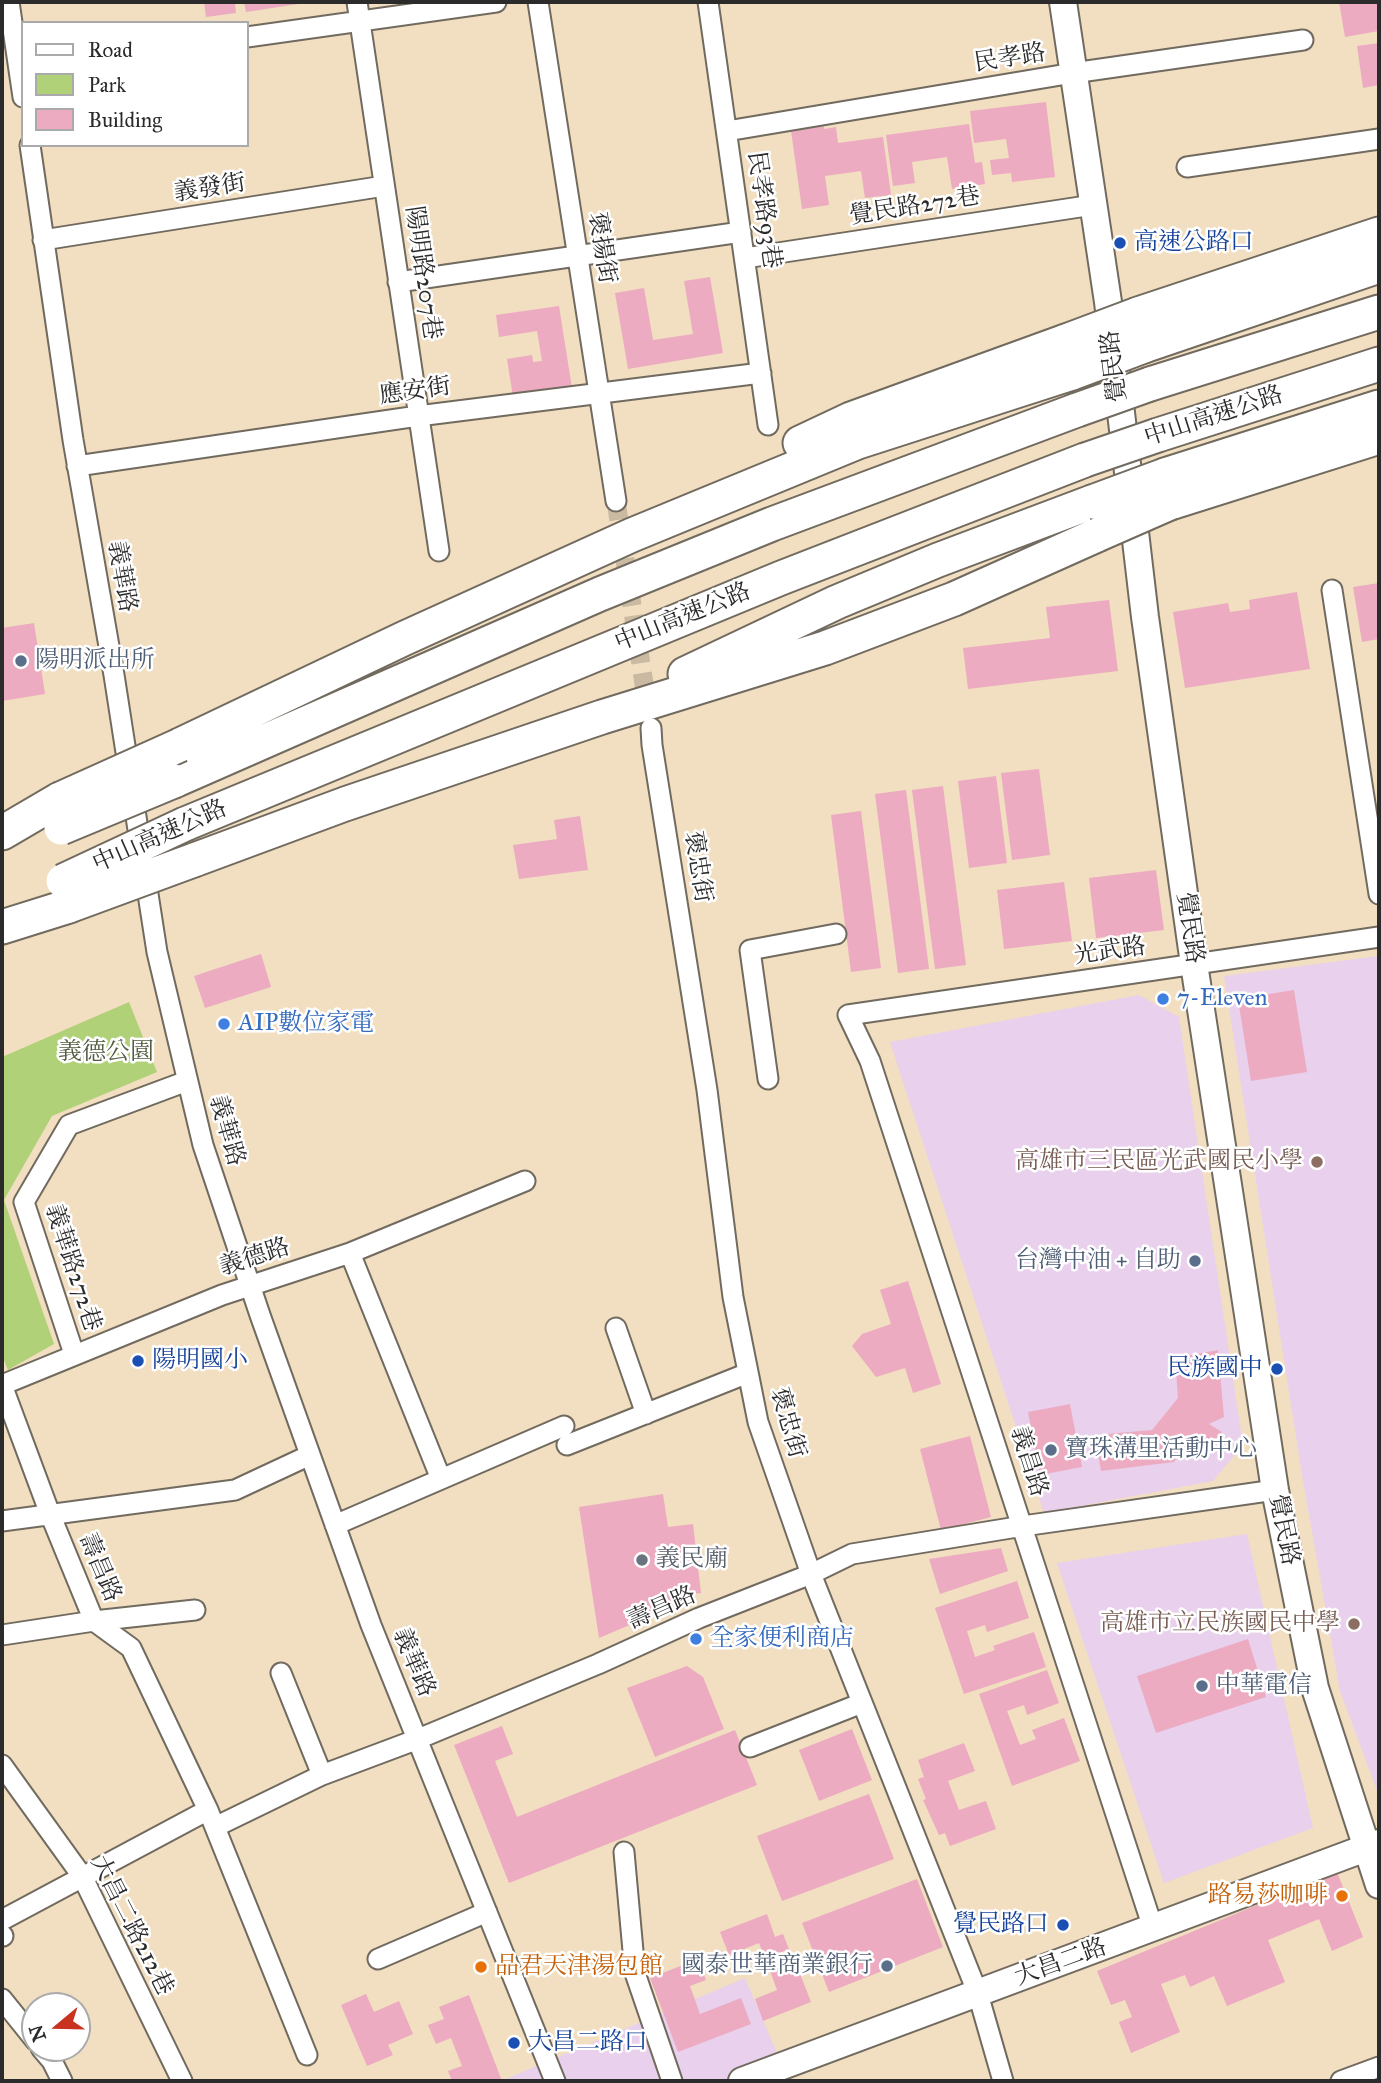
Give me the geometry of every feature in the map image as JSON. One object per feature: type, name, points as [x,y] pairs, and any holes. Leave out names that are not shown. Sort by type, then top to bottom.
[{"type":"highway","points":[[2,833],[61,814],[180,745],[632,535],[714,482],[838,425],[1069,357],[1379,234]]},
{"type":"highway","points":[[1141,330],[1379,266]]},
{"type":"highway","name":"中山高速公路","points":[[2,854],[61,814],[174,781],[600,594],[760,529],[1150,384],[1379,312]]},
{"type":"highway","name":"中山高速公路","points":[[2,909],[66,893],[185,824],[781,578],[1085,460],[1379,364]]},
{"type":"highway","points":[[2,927],[66,893],[194,860],[345,804],[602,716],[825,648],[954,598],[1097,535],[1167,489],[1379,407]]},
{"type":"highway","points":[[602,716],[837,602],[938,559],[1092,502],[1167,489],[1379,437]]},
{"type":"street","points":[[9,2],[21,73]]},
{"type":"street","points":[[248,37],[358,11],[496,2]]},
{"type":"street","name":"褒揚街","points":[[538,2],[616,500]]},
{"type":"street","name":"民孝路93巷","points":[[708,2],[768,425]]},
{"type":"street","name":"覺民路","points":[[1063,2],[1108,302],[1145,617],[1194,964],[1275,1490],[1315,1688],[1374,1846],[1379,1885]]},
{"type":"street","name":"陽明路207巷","points":[[358,11],[439,551]]},
{"type":"street","name":"民孝路","points":[[727,131],[1073,74],[1303,40]]},
{"type":"street","points":[[1187,167],[1379,139]]},
{"type":"street","name":"義華路","points":[[30,147],[77,466],[116,689],[157,952],[203,1145],[249,1285],[371,1625],[555,2081]]},
{"type":"street","name":"義發街","points":[[43,240],[384,186]]},
{"type":"street","name":"覺民路272巷","points":[[745,258],[1093,205]]},
{"type":"street","points":[[398,282],[741,232]]},
{"type":"street","name":"應安街","points":[[77,466],[418,416],[761,373]]},
{"type":"street","points":[[1332,590],[1379,894]]},
{"type":"street","name":"褒忠街","points":[[651,736],[707,1090],[733,1297],[758,1422],[811,1574],[978,1994],[1003,2081]]},
{"type":"street","points":[[768,1079],[750,950],[836,934]]},
{"type":"street","name":"光武路","points":[[848,1015],[1379,937]]},
{"type":"street","name":"義昌路","points":[[848,1015],[870,1062],[1153,1928]]},
{"type":"street","name":"義華路272巷","points":[[74,1354],[24,1202],[69,1125],[187,1081]]},
{"type":"street","name":"義德路","points":[[2,1385],[249,1285],[350,1253],[525,1181]]},
{"type":"street","points":[[350,1253],[441,1479]]},
{"type":"street","points":[[616,1328],[646,1414]]},
{"type":"street","points":[[567,1446],[748,1373]]},
{"type":"street","name":"壽昌路","points":[[2,1385],[50,1514],[94,1621],[131,1648],[211,1818],[307,2055]]},
{"type":"street","points":[[335,1525],[564,1426]]},
{"type":"street","points":[[2,1521],[235,1490],[310,1455]]},
{"type":"street","name":"壽昌路","points":[[211,1818],[418,1739],[598,1664],[699,1618],[811,1574],[852,1554],[1023,1526],[1275,1490]]},
{"type":"street","points":[[2,1636],[94,1621],[195,1610]]},
{"type":"street","points":[[281,1673],[322,1775]]},
{"type":"street","points":[[750,1747],[862,1703]]},
{"type":"street","name":"大昌二路212巷","points":[[2,1765],[82,1876],[182,2081]]},
{"type":"street","points":[[2,1920],[82,1876],[211,1818]]},
{"type":"street","name":"大昌二路","points":[[742,2081],[1374,1846]]},
{"type":"street","points":[[624,1852],[635,1973],[672,2081]]},
{"type":"street","points":[[378,1959],[487,1912]]},
{"type":"street","points":[[2,1999],[21,2023]]},
{"type":"street","points":[[52,2062],[62,2081]]},
{"type":"street","points":[[1341,2081],[1379,2067]]},
{"type":"shaded area","name":"高雄市三民區光武國民小學","points":[[1379,956],[1379,1796],[1340,1691],[1302,1475],[1224,976]]},
{"type":"shaded area","points":[[1139,995],[1179,1017],[1243,1445],[1213,1481],[1044,1513],[890,1042]]},
{"type":"shaded area","points":[[1247,1534],[1313,1828],[1164,1883],[1057,1563]]},
{"type":"shaded area","points":[[745,1978],[789,2081],[501,2081]]},
{"type":"green space","name":"義德公園","points":[[129,1002],[157,1072],[52,1116],[4,1200],[54,1344],[8,1370],[2,1355],[2,1057]]},
{"type":"building","points":[[204,2],[235,2],[236,13],[206,17]]},
{"type":"building","points":[[244,2],[305,2],[305,3],[246,12]]},
{"type":"building","points":[[1339,2],[1379,2],[1379,31],[1345,37]]},
{"type":"building","points":[[1379,43],[1379,85],[1363,88],[1357,46]]},
{"type":"building","points":[[1046,102],[1055,177],[1012,182],[1011,173],[992,175],[990,160],[1009,158],[1006,139],[974,143],[970,111]]},
{"type":"building","points":[[969,124],[975,163],[982,162],[985,184],[952,189],[947,157],[912,162],[915,183],[893,186],[886,135]]},
{"type":"building","points":[[824,126],[824,129],[836,127],[838,143],[883,137],[891,195],[865,198],[861,171],[825,176],[829,205],[802,209],[791,131]]},
{"type":"building","points":[[710,277],[723,353],[628,369],[615,293],[644,288],[653,340],[693,334],[684,281]]},
{"type":"building","points":[[559,306],[572,388],[513,397],[507,359],[532,355],[533,362],[542,361],[537,331],[499,337],[496,315]]},
{"type":"building","points":[[1379,583],[1379,639],[1362,642],[1353,587]]},
{"type":"building","points":[[1297,592],[1310,669],[1185,688],[1173,612],[1228,603],[1230,612],[1250,609],[1249,600]]},
{"type":"building","points":[[1109,600],[1118,671],[968,689],[963,648],[1050,638],[1046,607]]},
{"type":"building","name":"陽明派出所","points":[[34,623],[45,694],[2,701],[2,628]]},
{"type":"building","points":[[1039,769],[1050,855],[1012,860],[1001,773]]},
{"type":"building","points":[[996,776],[1007,863],[969,868],[958,781]]},
{"type":"building","points":[[943,786],[966,965],[935,969],[912,790]]},
{"type":"building","points":[[906,790],[929,969],[898,973],[875,794]]},
{"type":"building","points":[[861,811],[881,968],[851,972],[831,815]]},
{"type":"building","points":[[580,816],[588,870],[519,879],[513,845],[557,839],[554,820]]},
{"type":"building","points":[[1156,870],[1164,930],[1096,938],[1089,878]]},
{"type":"building","points":[[1064,882],[1072,941],[1004,949],[997,890]]},
{"type":"building","points":[[261,954],[271,987],[205,1008],[194,976]]},
{"type":"building","points":[[1294,990],[1307,1072],[1251,1081],[1238,999]]},
{"type":"building","points":[[908,1281],[941,1384],[913,1393],[905,1368],[876,1377],[852,1346],[862,1334],[891,1324],[880,1290]]},
{"type":"building","points":[[1218,1350],[1224,1417],[1209,1424],[1222,1432],[1204,1453],[1185,1446],[1174,1462],[1101,1471],[1095,1435],[1152,1430],[1178,1398],[1175,1358]]},
{"type":"building","points":[[1070,1404],[1082,1467],[1040,1475],[1028,1412]]},
{"type":"building","points":[[970,1436],[991,1517],[941,1530],[920,1449]]},
{"type":"building","name":"義民廟","points":[[663,1494],[668,1527],[693,1524],[701,1593],[678,1596],[679,1604],[599,1638],[579,1507]]},
{"type":"building","points":[[1001,1548],[1008,1571],[940,1594],[929,1559]]},
{"type":"building","points":[[1017,1581],[1029,1618],[987,1632],[985,1625],[967,1631],[975,1657],[995,1650],[993,1646],[1034,1632],[1046,1667],[964,1694],[935,1608]]},
{"type":"building","name":"中華電信","points":[[1248,1639],[1266,1697],[1156,1733],[1137,1676]]},
{"type":"building","points":[[687,1666],[703,1677],[724,1729],[655,1757],[627,1688]]},
{"type":"building","points":[[1047,1670],[1059,1703],[1027,1715],[1024,1705],[1007,1711],[1020,1745],[1036,1739],[1032,1730],[1064,1718],[1080,1761],[1012,1786],[979,1694]]},
{"type":"building","points":[[502,1726],[513,1754],[495,1761],[517,1817],[735,1730],[757,1785],[509,1883],[454,1745]]},
{"type":"building","points":[[852,1729],[872,1780],[819,1801],[799,1750]]},
{"type":"building","points":[[964,1743],[975,1771],[948,1781],[959,1810],[986,1801],[996,1829],[950,1846],[945,1833],[939,1835],[923,1800],[926,1799],[918,1779],[924,1777],[918,1760]]},
{"type":"building","points":[[869,1794],[894,1859],[782,1901],[757,1836]]},
{"type":"building","points":[[1337,1872],[1363,1937],[1332,1951],[1319,1919],[1268,1940],[1285,1982],[1227,2006],[1214,1976],[1190,1987],[1185,1975],[1161,1984],[1180,2032],[1131,2053],[1119,2022],[1132,2017],[1125,2000],[1111,2005],[1097,1971]]},
{"type":"building","points":[[917,1879],[943,1947],[829,1992],[802,1923]]},
{"type":"building","points":[[767,1914],[775,1937],[783,1934],[789,1949],[765,1959],[759,1943],[729,1955],[720,1932]]},
{"type":"building","points":[[794,1958],[811,2002],[763,2021],[755,1999],[777,1990],[769,1968]]},
{"type":"building","points":[[698,1959],[706,1980],[690,1986],[700,2014],[741,1998],[751,2024],[678,2052],[650,1978]]},
{"type":"building","points":[[366,1994],[374,2012],[399,2001],[413,2034],[388,2045],[393,2055],[367,2066],[341,2005]]},
{"type":"building","points":[[469,1995],[502,2081],[452,2081],[448,2071],[462,2066],[451,2038],[436,2044],[428,2025],[444,2019],[439,2007]]},
{"type":"tunnel","points":[[616,501],[648,710]]},
{"type":"place","name":"高速公路口","points":[[1120,243]]},
{"type":"place","name":"陽明派出所","points":[[21,661]]},
{"type":"place","name":"7-Eleven","points":[[1163,999]]},
{"type":"place","name":"AIP數位家電","points":[[224,1024]]},
{"type":"place","name":"高雄市三民區光武國民小學","points":[[1317,1162]]},
{"type":"place","name":"台灣中油 + 自助","points":[[1195,1261]]},
{"type":"place","name":"陽明國小","points":[[138,1361]]},
{"type":"place","name":"民族國中","points":[[1277,1369]]},
{"type":"place","name":"寶珠溝里活動中心","points":[[1051,1450]]},
{"type":"place","name":"義民廟","points":[[642,1560]]},
{"type":"place","name":"高雄市立民族國民中學","points":[[1354,1624]]},
{"type":"place","name":"全家便利商店","points":[[696,1639]]},
{"type":"place","name":"中華電信","points":[[1202,1686]]},
{"type":"place","name":"路易莎咖啡","points":[[1342,1896]]},
{"type":"place","name":"覺民路口","points":[[1063,1925]]},
{"type":"place","name":"國泰世華商業銀行","points":[[887,1966]]},
{"type":"place","name":"品君天津湯包館","points":[[481,1967]]},
{"type":"place","name":"大昌二路口","points":[[514,2043]]}]
